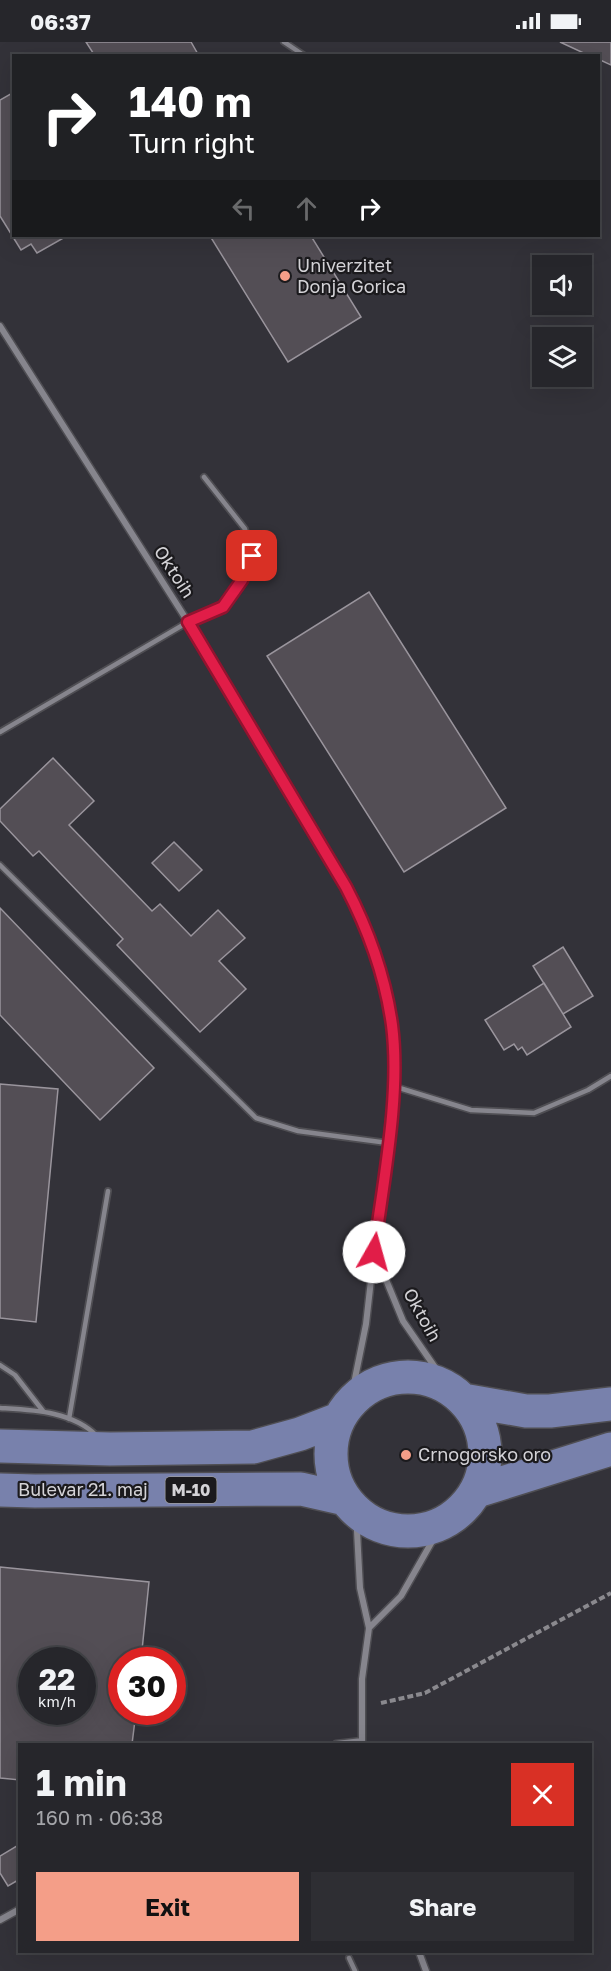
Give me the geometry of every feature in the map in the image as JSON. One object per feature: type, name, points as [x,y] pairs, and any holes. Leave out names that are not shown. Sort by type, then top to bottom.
[{"type":"main road","points":[[0,1446],[110,1449],[253,1447],[300,1434],[345,1411],[365,1391],[385,1381],[407,1377],[429,1380],[457,1394],[526,1411],[550,1411],[611,1404]]},
{"type":"main road","name":"M-10","points":[[351,1505],[370,1522],[394,1530],[418,1531],[442,1524],[462,1510],[477,1491],[485,1468],[485,1443],[478,1420],[457,1394]]},
{"type":"main road","points":[[345,1411],[333,1440],[331,1460],[335,1481],[351,1505]]},
{"type":"main road","points":[[477,1491],[611,1449]]},
{"type":"main road","name":"Bulevar 21. maj","points":[[0,1490],[301,1489],[351,1505]]},
{"type":"street","name":"Oktoih","points":[[0,326],[188,622],[346,887],[378,959],[392,1027],[393,1086],[366,1324],[345,1411]]},
{"type":"street","name":"Oktoih","points":[[374,1252],[404,1321],[457,1394]]},
{"type":"street","points":[[351,1505],[360,1588],[369,1628],[362,1679],[362,1743]]},
{"type":"street","points":[[369,1628],[401,1596],[442,1524]]},
{"type":"street","points":[[0,1920],[18,1910]]},
{"type":"street","points":[[419,1953],[426,1971]]},
{"type":"lane","points":[[284,42],[301,54]]},
{"type":"lane","points":[[0,732],[188,622],[223,607],[242,580],[252,556],[245,529],[204,477]]},
{"type":"lane","points":[[0,865],[256,1118],[298,1131],[388,1143]]},
{"type":"lane","points":[[393,1086],[471,1110],[534,1113],[588,1090],[611,1076]]},
{"type":"lane","points":[[69,1419],[108,1191]]},
{"type":"lane","points":[[0,1365],[15,1375],[44,1411]]},
{"type":"lane","points":[[0,1408],[44,1411],[69,1419],[93,1432],[110,1449]]},
{"type":"lane","points":[[349,1958],[355,1971]]},
{"type":"path","points":[[362,1707],[425,1693],[611,1593]]},
{"type":"building","points":[[86,42],[191,42],[198,54],[94,54]]},
{"type":"building","points":[[560,42],[611,42],[611,65],[600,60],[600,54],[586,54]]},
{"type":"building","points":[[12,93],[12,235],[0,216],[0,100]]},
{"type":"building","points":[[13,237],[65,237],[37,253],[31,244],[21,250]]},
{"type":"building","name":"Univerzitet Donja Gorica","points":[[211,237],[312,237],[361,317],[288,362]]},
{"type":"building","points":[[369,592],[506,808],[404,872],[267,656]]},
{"type":"building","points":[[53,758],[94,801],[69,825],[152,911],[160,904],[191,936],[218,910],[245,938],[219,961],[246,989],[200,1032],[117,945],[123,939],[39,851],[33,856],[0,821],[0,809]]},
{"type":"building","points":[[174,842],[202,870],[179,891],[152,863]]},
{"type":"building","points":[[0,908],[154,1068],[100,1120],[0,1015]]},
{"type":"building","points":[[563,947],[593,996],[563,1014],[533,966]]},
{"type":"building","points":[[544,983],[571,1027],[527,1055],[522,1047],[518,1050],[514,1044],[504,1050],[485,1020]]},
{"type":"building","points":[[0,1084],[58,1089],[36,1322],[0,1318]]},
{"type":"building","points":[[0,1567],[149,1582],[142,1647],[108,1647],[108,1725],[134,1725],[132,1743],[18,1743],[18,1780],[0,1778]]},
{"type":"building","points":[[18,1845],[18,1880],[8,1886],[0,1873],[0,1856]]},
{"type":"place","name":"Univerzitet Donja Gorica","points":[[285,276]]},
{"type":"place","name":"Crnogorsko oro","points":[[406,1455]]},
{"type":"route","points":[[252,556],[242,580],[223,607],[188,622],[346,887],[358,909],[378,959],[392,1027],[394,1071],[388,1143],[374,1252]]}]
